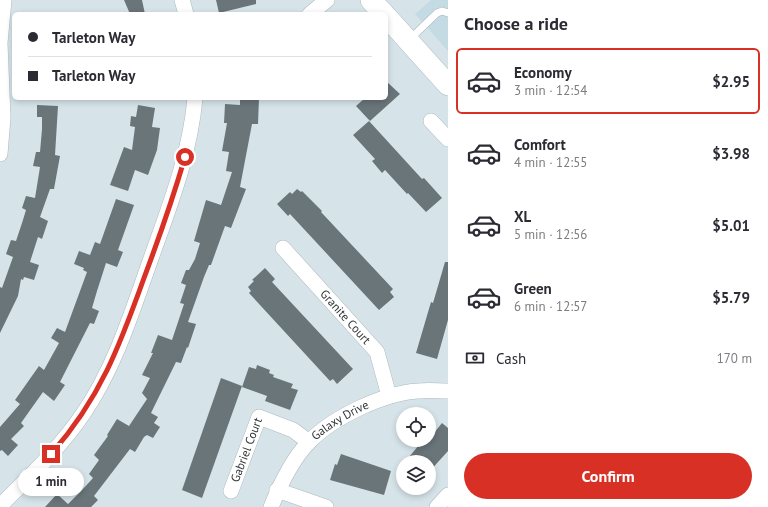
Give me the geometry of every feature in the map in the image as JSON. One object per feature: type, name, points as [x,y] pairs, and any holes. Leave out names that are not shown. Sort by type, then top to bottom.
[{"type":"main road","points":[[371,0],[382,12]]},
{"type":"main road","points":[[388,18],[448,85]]},
{"type":"street","points":[[0,154],[3,118],[0,43],[4,0]]},
{"type":"street","points":[[182,0],[185,12]]},
{"type":"street","points":[[312,12],[327,0]]},
{"type":"street","points":[[0,506],[59,445],[83,414],[105,375],[123,336],[173,198],[185,157],[193,116],[194,100]]},
{"type":"street","points":[[431,121],[448,139]]},
{"type":"street","name":"Granite Court","points":[[283,248],[377,352],[389,396]]},
{"type":"street","name":"Galaxy Drive","points":[[271,507],[277,490],[309,442],[347,415],[389,396],[417,391],[448,391]]},
{"type":"street","name":"Gabriel Court","points":[[231,491],[259,417],[293,430],[309,442]]},
{"type":"street","points":[[277,490],[326,507]]},
{"type":"street","points":[[437,507],[448,495]]},
{"type":"lane","points":[[408,40],[437,13],[445,12],[448,4]]},
{"type":"shaded area","points":[[431,0],[448,0],[448,51],[415,14]]},
{"type":"building","points":[[124,0],[142,0],[145,12],[129,12]]},
{"type":"building","points":[[216,0],[256,0],[256,4],[219,12]]},
{"type":"building","points":[[388,83],[400,94],[370,121],[356,106],[363,100],[388,100]]},
{"type":"building","points":[[240,100],[259,100],[258,124],[252,124],[240,187],[246,189],[231,228],[225,226],[211,265],[209,265],[204,277],[188,322],[196,324],[188,348],[187,347],[181,363],[176,362],[151,413],[158,417],[154,423],[160,427],[153,438],[147,435],[144,437],[135,452],[130,449],[94,496],[98,500],[91,507],[45,507],[57,494],[68,504],[83,489],[93,478],[89,474],[99,460],[94,455],[108,436],[107,435],[117,419],[129,426],[147,399],[142,393],[150,378],[142,375],[153,353],[151,353],[158,335],[172,340],[184,304],[180,303],[186,285],[181,283],[186,270],[189,270],[195,259],[200,243],[194,241],[206,200],[221,205],[232,172],[226,171],[229,152],[222,151],[227,123],[224,123],[225,104],[240,105]]},
{"type":"building","points":[[37,105],[58,106],[55,155],[60,156],[54,189],[50,189],[40,217],[48,221],[42,239],[38,237],[30,262],[39,265],[34,280],[24,277],[23,280],[21,279],[18,296],[0,333],[0,287],[2,288],[13,257],[6,254],[11,240],[16,241],[26,210],[22,208],[26,196],[35,198],[40,167],[33,166],[36,152],[40,152],[42,129],[42,117],[37,117]]},
{"type":"building","points":[[138,105],[155,108],[152,127],[160,128],[157,150],[148,175],[135,170],[128,191],[110,185],[124,147],[132,150],[135,127],[130,126],[131,116],[136,117]]},
{"type":"building","points":[[369,121],[422,179],[424,178],[442,198],[426,212],[385,170],[382,173],[372,161],[375,159],[353,135]]},
{"type":"building","points":[[297,189],[301,192],[302,191],[322,211],[321,212],[393,289],[390,292],[394,297],[379,310],[290,214],[288,216],[277,204],[290,192],[292,194]]},
{"type":"building","points":[[116,199],[134,205],[118,250],[123,252],[117,267],[106,263],[92,308],[99,311],[94,324],[90,323],[60,382],[65,385],[54,401],[43,392],[21,423],[24,426],[11,439],[18,445],[8,456],[2,450],[0,451],[0,427],[20,404],[15,400],[39,366],[44,370],[59,343],[51,338],[57,328],[65,332],[87,272],[83,270],[84,268],[74,264],[79,251],[90,255],[95,242],[100,244]]},
{"type":"building","points":[[445,262],[448,262],[448,320],[437,359],[416,353]]},
{"type":"building","points":[[265,268],[275,279],[272,282],[353,369],[337,384],[333,379],[330,381],[249,293],[251,291],[248,287],[254,281],[252,280]]},
{"type":"building","points":[[257,365],[270,370],[269,373],[274,375],[273,377],[293,384],[291,388],[298,390],[290,410],[265,401],[267,396],[242,387],[249,367],[256,369]]},
{"type":"building","points":[[221,378],[242,386],[202,498],[182,490]]},
{"type":"building","points":[[442,423],[448,428],[448,451],[436,464],[436,455],[411,455],[417,447],[436,447],[436,430]]},
{"type":"building","points":[[341,454],[391,471],[384,495],[330,480],[335,464],[337,465]]},
{"type":"route","points":[[51,454],[83,414],[105,375],[123,336],[173,198],[185,157]]}]
